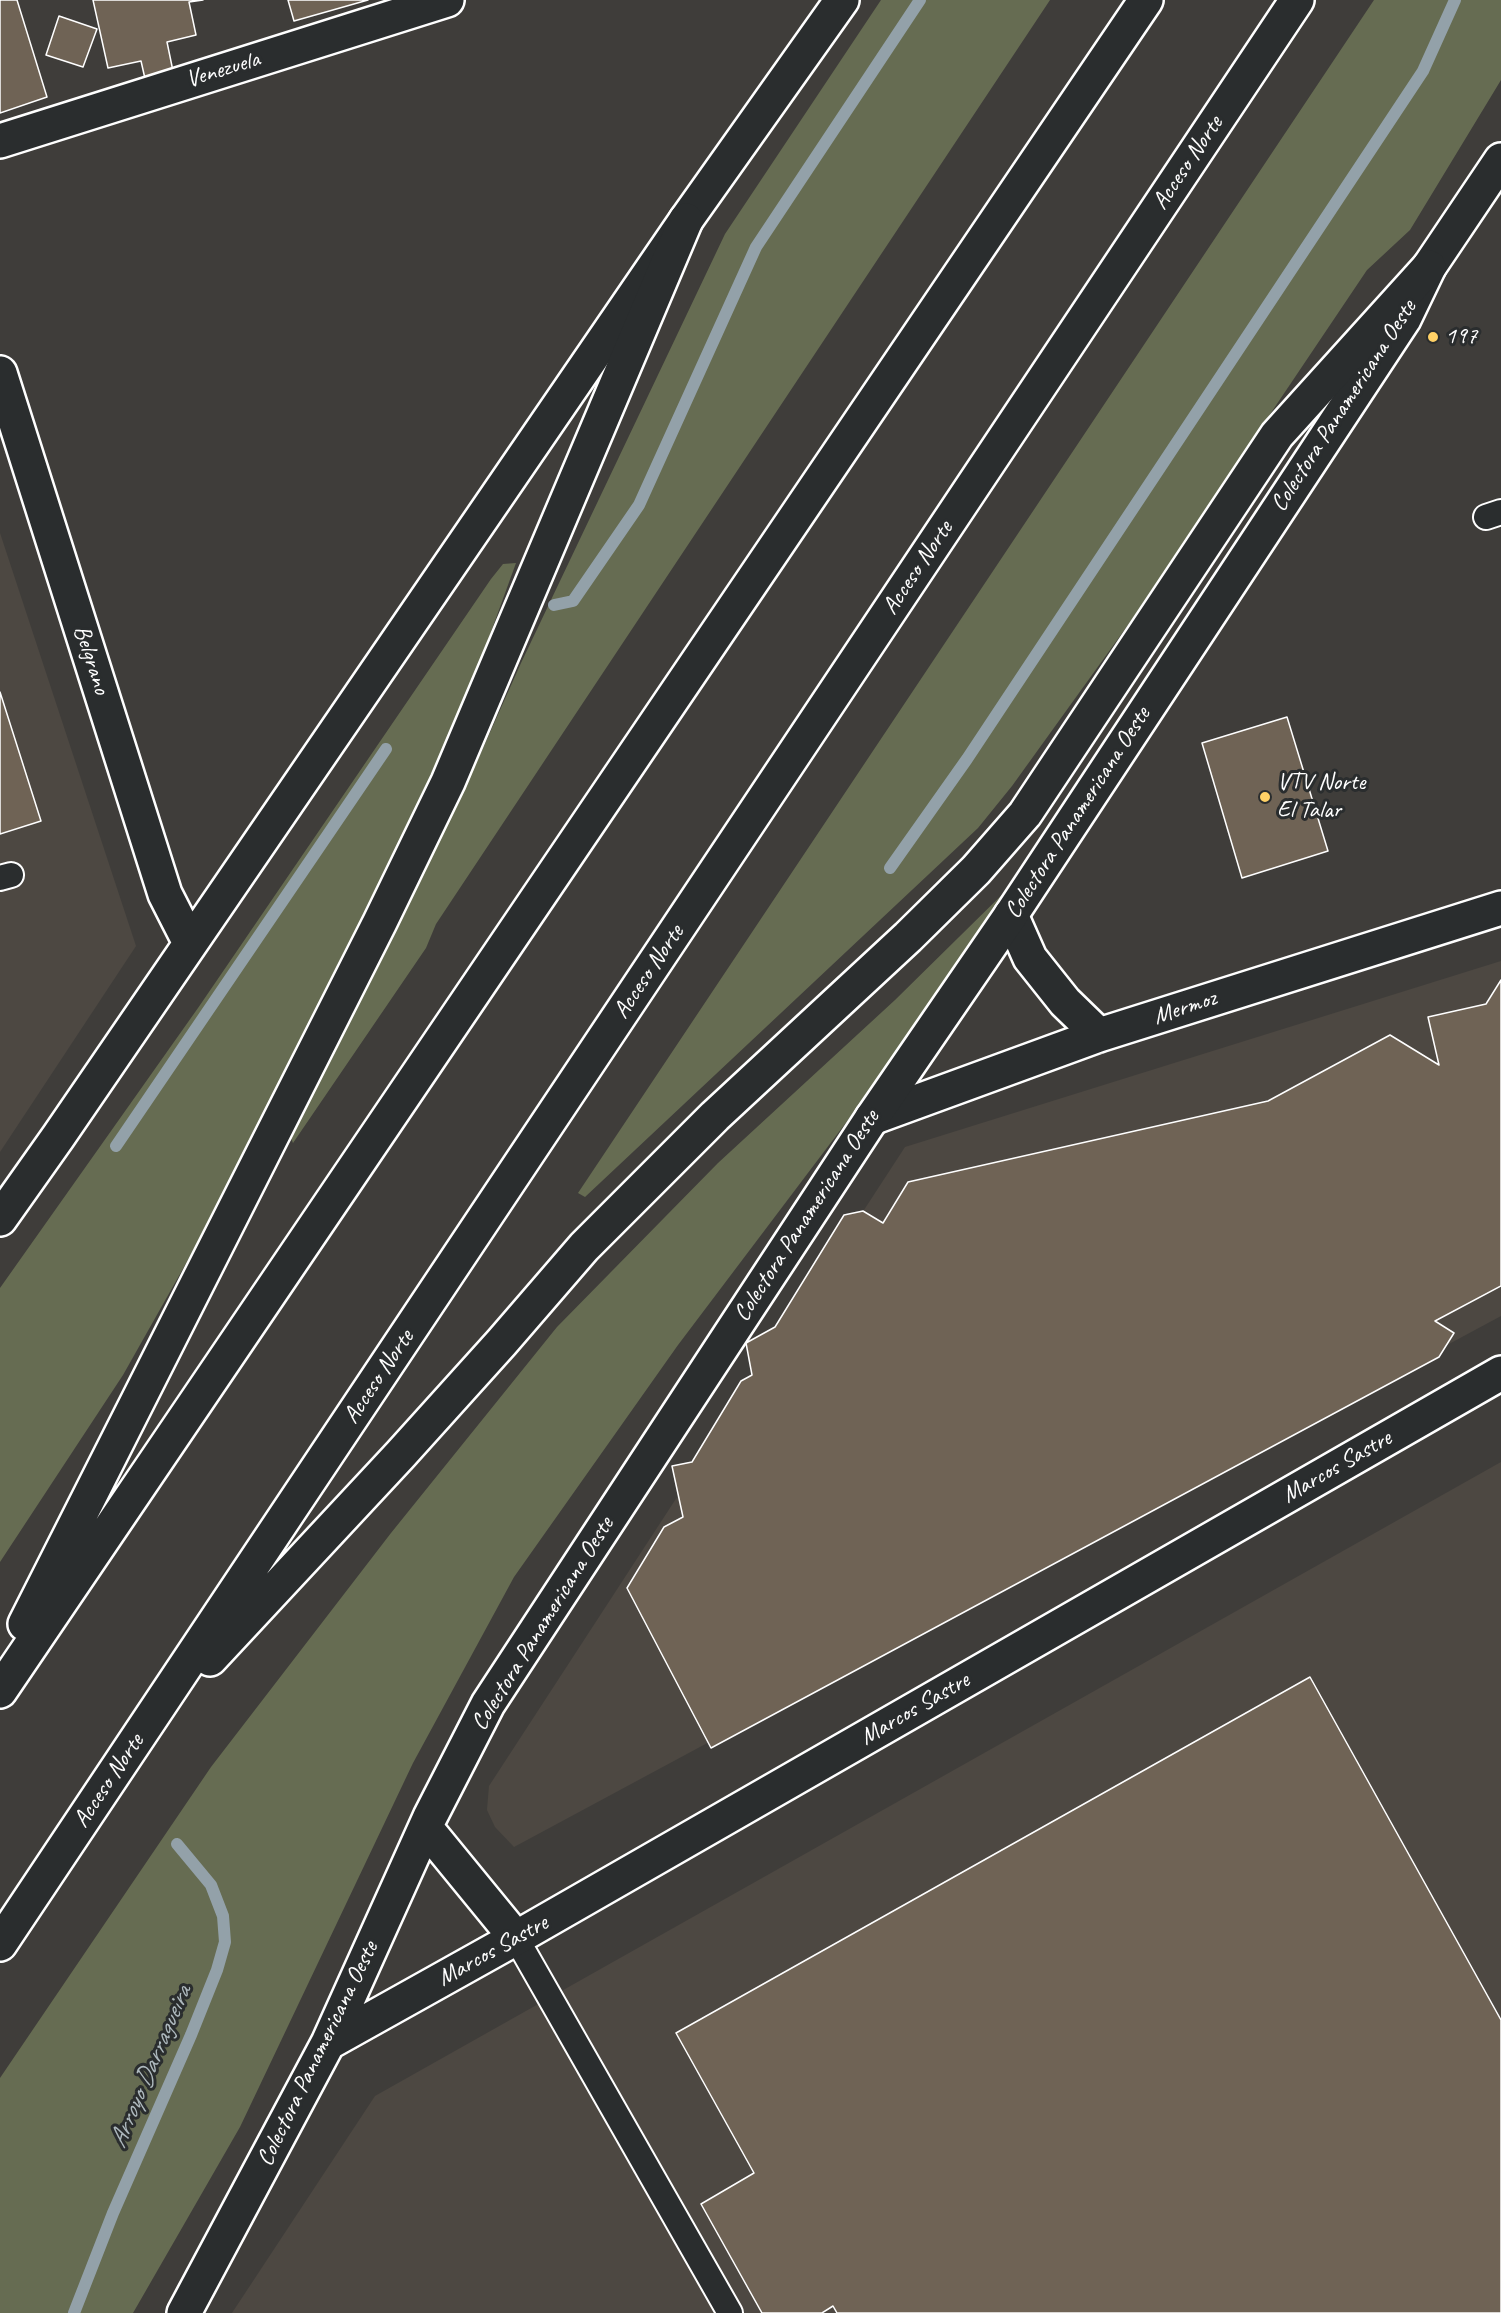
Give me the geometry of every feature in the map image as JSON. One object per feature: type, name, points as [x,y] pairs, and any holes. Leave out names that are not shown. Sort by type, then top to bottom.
[{"type":"main road","name":"Venezuela","points":[[0,141],[447,0]]},
{"type":"main road","points":[[0,1219],[686,220],[842,0]]},
{"type":"main road","points":[[0,1691],[1146,0]]},
{"type":"main road","name":"Acceso Norte","points":[[0,1944],[1296,0]]},
{"type":"main road","name":"Colectora Panamericana Oeste","points":[[184,2313],[328,2043],[426,1828],[488,1704],[872,1118],[1011,915],[1404,319],[1429,267],[1501,160]]},
{"type":"main road","points":[[0,1673],[380,922],[448,782],[686,220]]},
{"type":"main road","points":[[143,1731],[401,1454],[584,1247],[715,1116],[976,870],[1025,814],[1277,435],[1429,267]]},
{"type":"main road","name":"Belgrano","points":[[0,373],[165,894],[190,943]]},
{"type":"main road","name":"Mermoz","points":[[872,1118],[1099,1035],[1501,908]]},
{"type":"main road","points":[[1011,915],[1030,958],[1065,1002],[1099,1035]]},
{"type":"main road","name":"Marcos Sastre","points":[[328,2043],[516,1938],[1501,1373]]},
{"type":"main road","points":[[426,1828],[516,1938]]},
{"type":"lane","points":[[516,1938],[730,2313]]},
{"type":"shaded area","points":[[0,533],[136,946],[0,1152]]},
{"type":"shaded area","points":[[1501,961],[1501,1316],[514,1847],[495,1827],[487,1810],[489,1786],[905,1147]]},
{"type":"shaded area","points":[[1501,1462],[1501,2313],[232,2313],[375,2096]]},
{"type":"green space","points":[[881,0],[1050,0],[436,924],[426,948],[293,1143],[289,1134],[475,766],[521,663],[725,234]]},
{"type":"green space","points":[[1374,0],[1501,0],[1501,80],[1410,230],[1367,270],[1133,618],[1012,786],[978,828],[585,1197],[578,1193]]},
{"type":"green space","points":[[516,563],[432,794],[215,1212],[123,1375],[0,1562],[0,1288],[198,1008],[491,579],[503,564]]},
{"type":"green space","points":[[1022,875],[928,1014],[678,1345],[514,1577],[413,1763],[240,2127],[133,2313],[0,2313],[0,2078],[211,1767],[391,1533],[557,1327],[718,1163],[895,1000]]},
{"type":"building","points":[[0,0],[17,0],[47,97],[0,113]]},
{"type":"building","points":[[93,0],[203,0],[189,2],[196,35],[167,42],[174,76],[146,83],[141,61],[108,68]]},
{"type":"building","points":[[288,0],[368,0],[294,21]]},
{"type":"building","points":[[59,16],[97,29],[83,67],[46,55]]},
{"type":"building","points":[[0,692],[41,821],[0,834]]},
{"type":"building","name":"VTV Norte El Talar","points":[[1287,717],[1328,851],[1242,878],[1202,743]]},
{"type":"building","points":[[1501,980],[1501,1286],[1435,1321],[1454,1333],[1439,1357],[711,1748],[627,1588],[664,1527],[683,1517],[672,1466],[692,1462],[741,1381],[752,1375],[746,1343],[775,1327],[844,1215],[863,1211],[883,1223],[908,1182],[1268,1101],[1390,1035],[1439,1065],[1428,1017],[1486,1004]]},
{"type":"building","points":[[1310,1677],[1501,2020],[1501,2313],[837,2313],[833,2306],[822,2313],[762,2313],[701,2204],[754,2173],[676,2033]]},
{"type":"waterway","points":[[554,605],[573,601],[639,505],[756,247],[920,0]]},
{"type":"waterway","points":[[890,868],[967,759],[1423,71],[1455,0]]},
{"type":"waterway","points":[[116,1146],[386,749]]},
{"type":"waterway","name":"Arroyo Darragueira","points":[[74,2313],[113,2213],[191,2035],[217,1970],[225,1942],[223,1916],[211,1885],[177,1844]]},
{"type":"place","name":"197","points":[[1433,337]]},
{"type":"place","name":"VTV Norte El Talar","points":[[1265,797]]}]
